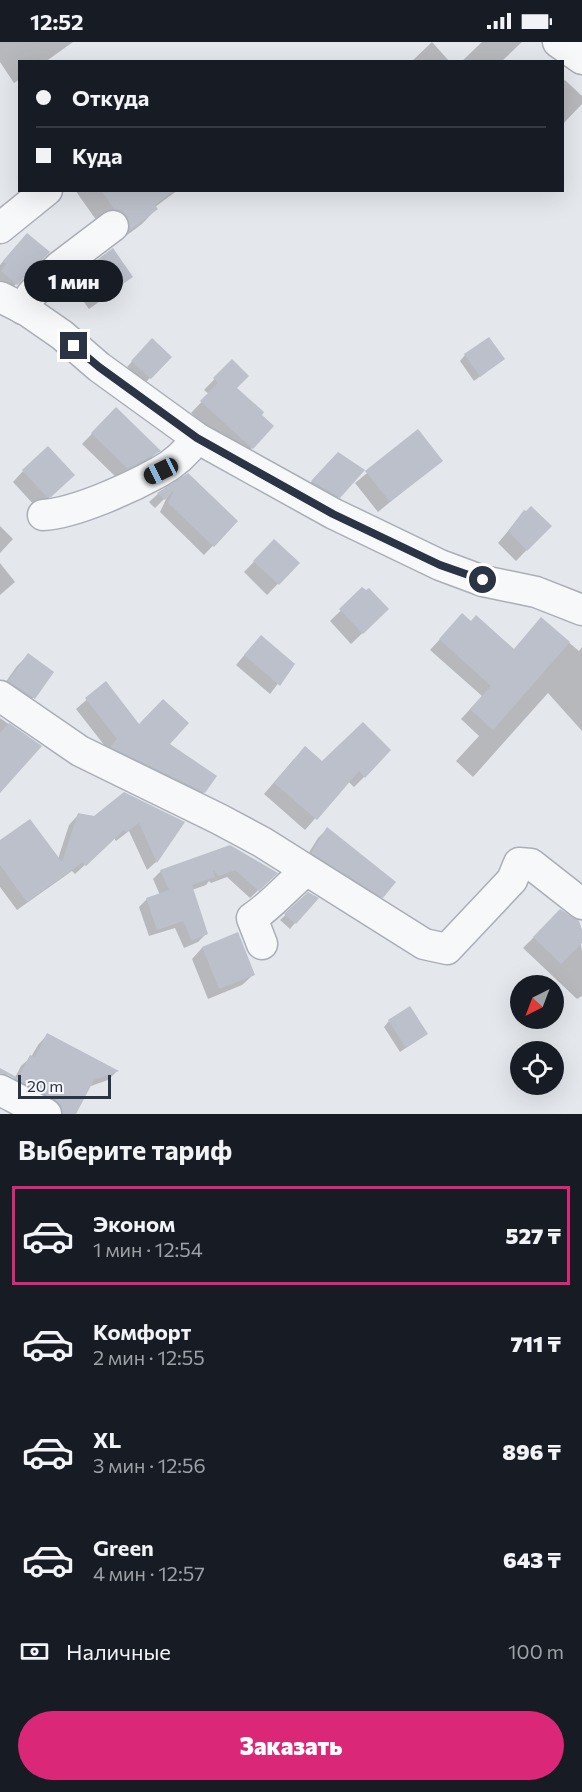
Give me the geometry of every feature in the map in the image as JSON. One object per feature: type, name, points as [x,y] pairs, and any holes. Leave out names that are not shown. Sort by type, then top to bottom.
[{"type":"street","points":[[558,42],[582,59]]},
{"type":"street","points":[[0,228],[45,192]]},
{"type":"street","points":[[11,303],[32,294],[59,267],[113,226]]},
{"type":"street","points":[[11,303],[62,335],[99,367],[197,438],[333,514],[440,565],[483,580],[536,592],[582,609]]},
{"type":"street","points":[[43,515],[88,504],[161,471],[188,451],[197,438]]},
{"type":"street","points":[[0,696],[80,750],[262,842],[306,872],[424,944],[447,949],[512,880],[519,863],[531,864],[582,904]]},
{"type":"street","points":[[262,944],[252,918],[306,872]]},
{"type":"street","points":[[0,1090],[46,1114]]},
{"type":"building","points":[[102,192],[172,192],[155,205],[158,209],[130,230],[127,216],[120,210],[114,209]]},
{"type":"building","points":[[27,233],[50,252],[17,285],[1,271],[6,264],[3,261]]},
{"type":"building","points":[[113,248],[133,277],[100,299],[81,272]]},
{"type":"building","points":[[489,337],[505,359],[480,377],[464,354]]},
{"type":"building","points":[[152,338],[172,357],[151,379],[131,361]]},
{"type":"building","points":[[232,359],[249,376],[237,388],[264,412],[262,415],[274,426],[253,449],[200,401],[218,383],[213,378]]},
{"type":"building","points":[[116,407],[161,451],[128,469],[91,433]]},
{"type":"building","points":[[418,429],[443,461],[390,502],[365,471]]},
{"type":"building","points":[[48,446],[75,475],[51,497],[47,497],[22,470]]},
{"type":"building","points":[[338,452],[365,470],[340,498],[311,481]]},
{"type":"building","points":[[188,473],[238,521],[214,547],[168,503],[174,490],[165,500],[157,493]]},
{"type":"building","points":[[531,506],[552,526],[527,551],[508,531],[524,510],[526,511]]},
{"type":"building","points":[[274,539],[300,563],[279,585],[253,561]]},
{"type":"building","points":[[362,587],[366,590],[369,588],[389,609],[363,634],[339,609]]},
{"type":"building","points":[[462,613],[471,621],[476,615],[514,649],[541,617],[570,642],[493,730],[470,709],[491,686],[439,639]]},
{"type":"building","points":[[261,635],[295,664],[280,686],[244,655]]},
{"type":"building","points":[[28,653],[54,672],[35,699],[8,681]]},
{"type":"building","points":[[106,681],[139,724],[163,699],[189,723],[170,744],[217,776],[205,793],[110,747],[117,739],[85,698]]},
{"type":"building","points":[[363,722],[391,750],[365,778],[359,771],[317,820],[274,783],[305,746],[322,761]]},
{"type":"building","points":[[9,723],[42,746],[0,793],[0,733]]},
{"type":"building","points":[[124,792],[185,822],[157,863],[139,823],[126,833],[124,830],[86,866],[82,863],[27,902],[0,865],[0,840],[30,819],[62,862],[78,813],[94,816]]},
{"type":"building","points":[[327,827],[396,882],[383,898],[311,853]]},
{"type":"building","points":[[230,845],[278,873],[259,891],[235,870],[219,876],[213,870],[215,877],[192,885],[208,934],[192,941],[183,921],[157,930],[146,898],[169,890],[160,870]]},
{"type":"building","points":[[308,892],[319,898],[296,924],[284,914]]},
{"type":"building","points":[[560,909],[579,921],[582,930],[582,943],[561,964],[533,937]]},
{"type":"building","points":[[238,932],[255,975],[219,989],[202,947]]},
{"type":"building","points":[[410,1006],[428,1034],[406,1048],[388,1020]]},
{"type":"building","points":[[47,1033],[119,1071],[94,1080],[76,1114],[63,1114],[61,1105],[54,1099],[0,1073],[0,1068],[18,1078],[30,1055],[35,1057]]},
{"type":"route","points":[[74,346],[161,414],[197,438],[333,514],[440,565],[483,580]]}]
